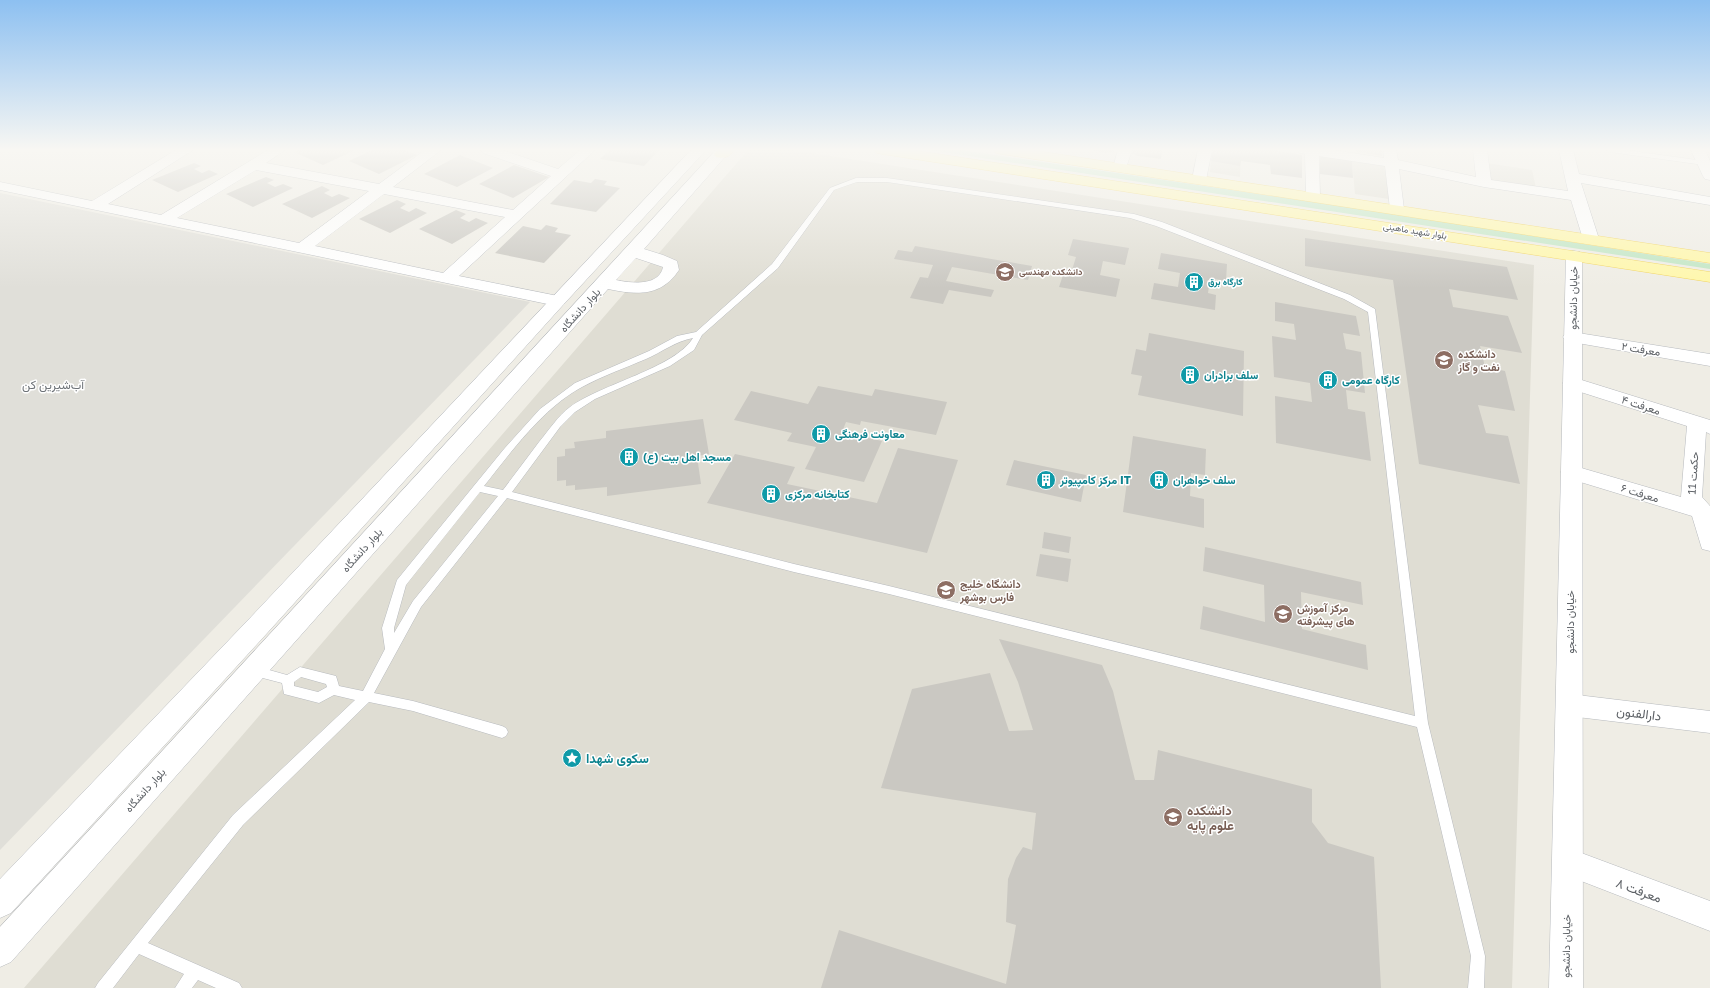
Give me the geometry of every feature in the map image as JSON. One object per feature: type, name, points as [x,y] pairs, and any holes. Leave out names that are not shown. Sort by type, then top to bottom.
[{"type":"main road","name":"بلوار شهید ماهینی","points":[[1183,196],[1710,277]]},
{"type":"main road","name":"بلوار شهید ماهینی","points":[[1307,196],[1710,258]]},
{"type":"street","points":[[48,196],[557,301]]},
{"type":"street","points":[[94,206],[110,196]]},
{"type":"street","points":[[163,220],[202,196]]},
{"type":"street","points":[[301,249],[372,196]]},
{"type":"street","points":[[413,196],[517,215]]},
{"type":"street","points":[[446,279],[538,196]]},
{"type":"street","name":"بلوار دانشگاه","points":[[0,902],[260,624],[557,301],[670,196]]},
{"type":"street","name":"بلوار دانشگاه","points":[[0,950],[633,252],[680,196]]},
{"type":"street","points":[[1395,196],[1397,210]]},
{"type":"street","points":[[1571,196],[1577,197],[1591,239]]},
{"type":"street","points":[[1678,196],[1710,202]]},
{"type":"street","points":[[604,283],[626,288],[649,287],[662,281],[671,270],[671,266],[668,263],[633,252]]},
{"type":"street","name":"خیابان دانشجو","points":[[1566,988],[1574,256]]},
{"type":"street","name":"معرفت ۲","points":[[1572,337],[1710,360]]},
{"type":"street","name":"معرفت ۴","points":[[1572,383],[1704,425]]},
{"type":"street","name":"حکمت 11","points":[[1704,425],[1691,499],[1705,512],[1710,543]]},
{"type":"street","name":"معرفت ۶","points":[[1571,472],[1705,512]]},
{"type":"street","name":"دارالفنون","points":[[1569,706],[1710,722]]},
{"type":"street","name":"معرفت ۸","points":[[1568,862],[1710,916]]},
{"type":"lane","points":[[103,988],[238,820],[366,697],[417,604],[505,494],[546,438],[572,410],[592,397],[667,364],[691,348],[699,334],[775,266],[827,196]]},
{"type":"lane","points":[[996,196],[1131,216],[1159,224],[1347,297],[1372,311],[1422,724],[1478,956],[1476,988]]},
{"type":"lane","points":[[391,649],[388,628],[401,583],[526,428],[562,395],[578,385],[652,353],[680,338],[699,334]]},
{"type":"lane","points":[[478,488],[1422,724]]},
{"type":"lane","points":[[253,670],[288,680],[300,672],[332,680],[333,690]]},
{"type":"lane","points":[[288,680],[288,690],[319,698],[333,690],[413,706],[502,732]]},
{"type":"lane","points":[[137,946],[234,988]]},
{"type":"lane","points":[[183,988],[195,972]]},
{"type":"shaded area","points":[[0,196],[15,196],[530,302],[0,850]]},
{"type":"shaded area","name":"دانشگاه خلیج فارس بوشهر","points":[[708,196],[1089,196],[1534,265],[1512,988],[24,988]]},
{"type":"shaded area","points":[[1369,196],[1389,196],[1389,199]]},
{"type":"green space","points":[[1232,196],[1273,196],[1408,216],[1710,264],[1710,269]]},
{"type":"building","points":[[230,196],[276,196],[253,207]]},
{"type":"building","points":[[300,196],[345,196],[350,198],[312,218],[282,204]]},
{"type":"building","points":[[558,196],[612,196],[596,212],[550,204]]},
{"type":"building","points":[[397,200],[406,204],[400,208],[409,212],[416,208],[427,213],[390,233],[359,219]]},
{"type":"building","points":[[456,210],[466,214],[460,218],[469,222],[476,218],[488,223],[452,244],[419,229]]},
{"type":"building","points":[[546,225],[558,228],[555,232],[571,235],[544,263],[495,253],[523,226],[541,230]]},
{"type":"building","name":"دانشکده نفت و گاز","points":[[1305,238],[1507,267],[1518,300],[1449,289],[1453,307],[1508,316],[1522,353],[1480,346],[1485,367],[1505,371],[1515,411],[1478,405],[1486,433],[1508,436],[1520,484],[1419,464],[1393,280],[1305,266]]},
{"type":"building","points":[[1073,239],[1129,248],[1125,265],[1103,261],[1100,275],[1120,279],[1116,297],[1059,287],[1065,269],[1072,270],[1076,257],[1068,255]]},
{"type":"building","name":"دانشکده مهندسی","points":[[915,246],[1032,266],[1028,280],[952,267],[946,281],[994,290],[991,297],[949,290],[943,304],[910,298],[920,277],[928,278],[933,265],[894,259],[898,250],[912,252]]},
{"type":"building","name":"کارگاه برق","points":[[1161,253],[1227,264],[1226,281],[1210,278],[1208,293],[1216,295],[1215,310],[1151,299],[1154,283],[1178,287],[1180,273],[1158,269]]},
{"type":"building","name":"کارگاه عمومی","points":[[1275,302],[1356,316],[1360,336],[1343,333],[1346,349],[1361,352],[1365,393],[1346,390],[1348,409],[1365,412],[1371,461],[1276,443],[1275,396],[1312,402],[1310,383],[1274,377],[1272,336],[1296,340],[1294,324],[1275,321]]},
{"type":"building","name":"سلف برادران","points":[[1149,333],[1244,351],[1243,416],[1138,395],[1142,376],[1131,374],[1136,349],[1146,351]]},
{"type":"building","name":"معاونت فرهنگی","points":[[818,386],[872,396],[875,389],[947,402],[936,435],[861,421],[860,425],[846,422],[842,432],[882,441],[864,482],[805,469],[816,447],[787,441],[792,433],[734,420],[751,391],[808,404]]},
{"type":"building","name":"مسجد اهل بیت (ع)","points":[[703,419],[709,454],[697,456],[701,484],[607,496],[607,487],[575,490],[575,485],[566,486],[566,480],[557,481],[557,457],[565,456],[565,449],[575,448],[574,442],[606,438],[606,431]]},
{"type":"building","name":"سلف خواهران","points":[[1133,436],[1206,449],[1205,475],[1191,473],[1190,496],[1204,499],[1204,528],[1123,512]]},
{"type":"building","name":"کتابخانه مرکزی","points":[[898,448],[958,460],[927,553],[707,503],[735,454],[795,467],[787,484],[877,503]]},
{"type":"building","name":"مرکز کامپیوتر IT","points":[[1014,460],[1086,475],[1081,502],[1006,485]]},
{"type":"building","points":[[1044,532],[1071,537],[1069,553],[1042,548]]},
{"type":"building","name":"مرکز آموزش های پیشرفته","points":[[1205,547],[1361,582],[1363,605],[1301,592],[1302,629],[1366,645],[1368,670],[1200,629],[1203,606],[1265,622],[1264,585],[1203,571]]},
{"type":"building","points":[[1040,554],[1071,559],[1068,582],[1036,576]]},
{"type":"building","name":"دانشکده علوم پایه","points":[[999,639],[1102,665],[1113,691],[1135,780],[1154,780],[1158,750],[1312,789],[1312,822],[1328,843],[1374,857],[1381,988],[821,988],[839,930],[1006,984],[1016,925],[1006,922],[1008,879],[1016,858],[1023,847],[1032,850],[1036,813],[881,788],[912,689],[990,673],[1009,731],[1033,730],[1018,682]]},
{"type":"place","name":"دانشکده مهندسی","points":[[1005,272]]},
{"type":"place","name":"کارگاه برق","points":[[1194,282]]},
{"type":"place","name":"دانشکده نفت و گاز","points":[[1444,360]]},
{"type":"place","name":"سلف برادران","points":[[1190,375]]},
{"type":"place","name":"کارگاه عمومی","points":[[1328,380]]},
{"type":"place","name":"معاونت فرهنگی","points":[[821,434]]},
{"type":"place","name":"مسجد اهل بیت (ع)","points":[[629,457]]},
{"type":"place","name":"مرکز کامپیوتر IT","points":[[1046,480]]},
{"type":"place","name":"سلف خواهران","points":[[1159,480]]},
{"type":"place","name":"کتابخانه مرکزی","points":[[771,494]]},
{"type":"place","name":"دانشگاه خلیج فارس بوشهر","points":[[946,590]]},
{"type":"place","name":"مرکز آموزش های پیشرفته","points":[[1283,614]]},
{"type":"place","name":"سکوی شهدا","points":[[572,758]]},
{"type":"place","name":"دانشکده علوم پایه","points":[[1173,817]]},
{"type":"district","name":"آب‌شیرین کن","points":[[53,385]]}]
